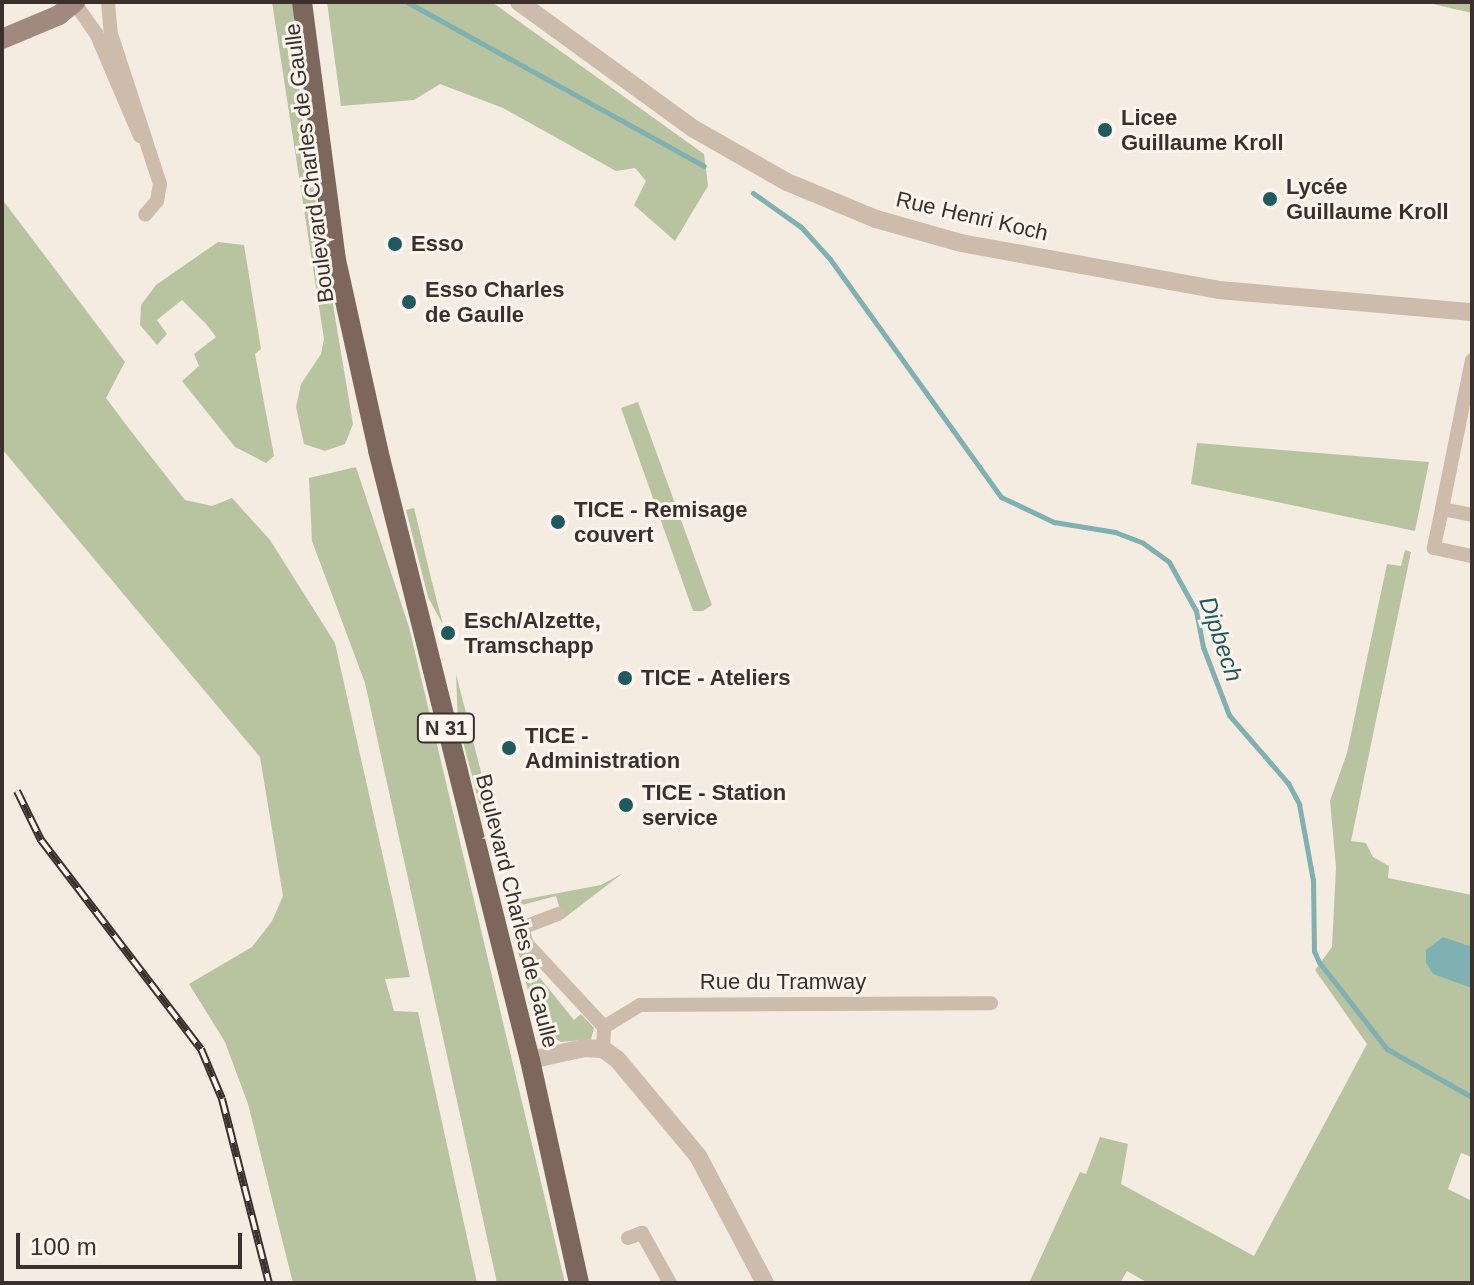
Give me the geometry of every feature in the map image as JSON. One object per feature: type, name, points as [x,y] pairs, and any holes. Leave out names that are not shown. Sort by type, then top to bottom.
[{"type":"main road","points":[[32,27],[55,2]]},
{"type":"main road","points":[[2,39],[32,27],[75,2]]},
{"type":"main road","name":"Boulevard Charles de Gaulle","points":[[293,2],[296,36],[309,73]]},
{"type":"main road","name":"Boulevard Charles de Gaulle","points":[[302,2],[336,260],[391,511],[530,1060],[579,1283]]},
{"type":"main road","name":"Boulevard Charles de Gaulle","points":[[314,2],[349,258],[351,318]]},
{"type":"street","points":[[75,2],[96,33],[124,106],[157,168]]},
{"type":"street","points":[[108,2],[111,34],[157,168],[157,201],[145,215]]},
{"type":"street","name":"Rue Henri Koch","points":[[519,2],[718,144],[787,182],[876,219],[961,243],[1219,290],[1472,312]]},
{"type":"street","points":[[1472,360],[1434,548],[1472,556]]},
{"type":"street","points":[[1442,509],[1472,515]]},
{"type":"street","points":[[558,914],[522,928],[531,950],[588,1015],[604,1027],[603,1049],[698,1156],[765,1283]]},
{"type":"street","name":"Rue du Tramway","points":[[604,1027],[640,1005],[991,1003]]},
{"type":"street","points":[[530,1060],[584,1048],[603,1049]]},
{"type":"street","points":[[628,1238],[642,1233],[670,1283]]},
{"type":"green space","points":[[272,2],[293,2],[301,114],[353,424],[345,444],[325,451],[304,444],[296,407],[301,384],[321,354],[324,339]]},
{"type":"green space","points":[[327,2],[492,2],[704,154],[708,186],[675,241],[634,205],[646,181],[635,168],[616,171],[503,108],[440,84],[414,100],[341,106]]},
{"type":"green space","points":[[1424,2],[1472,2],[1472,13],[1463,11]]},
{"type":"green space","points":[[2,199],[125,362],[106,398],[130,430],[185,500],[212,506],[232,498],[270,540],[335,643],[410,977],[385,979],[394,1011],[418,1012],[477,1283],[293,1283],[248,1104],[225,1042],[189,984],[252,947],[272,921],[283,896],[260,757],[2,449]]},
{"type":"green space","points":[[218,242],[244,245],[261,349],[255,354],[274,456],[266,463],[235,447],[182,381],[199,366],[194,354],[216,337],[206,324],[182,300],[157,320],[167,334],[157,345],[140,325],[141,305],[156,285]]},
{"type":"green space","points":[[638,402],[712,605],[703,611],[693,611],[621,408]]},
{"type":"green space","points":[[1197,443],[1429,462],[1415,531],[1191,484]]},
{"type":"green space","points":[[356,467],[409,627],[565,1283],[497,1283],[365,683],[312,541],[309,478]]},
{"type":"green space","points":[[414,508],[443,625],[428,597],[406,510]]},
{"type":"green space","points":[[1405,550],[1411,552],[1351,841],[1366,843],[1373,857],[1389,866],[1388,878],[1472,895],[1472,1157],[1461,1153],[1448,1189],[1472,1201],[1472,1283],[1148,1283],[1127,1271],[1120,1283],[1029,1283],[1080,1172],[1086,1174],[1100,1137],[1128,1144],[1121,1184],[1254,1256],[1367,1044],[1315,970],[1332,947],[1336,867],[1330,801],[1347,753],[1387,564],[1401,566]]},
{"type":"green space","points":[[456,674],[493,819],[484,821],[458,723]]},
{"type":"green space","points":[[623,873],[563,919],[556,896],[522,905],[525,916],[520,917],[531,950],[523,957],[574,1020],[581,1014],[594,1028],[591,1039],[561,1042],[544,1033],[535,1018],[506,903],[601,885]]},
{"type":"water","points":[[1443,937],[1472,947],[1472,988],[1433,974],[1426,963],[1426,950]]},
{"type":"waterway","points":[[407,2],[704,166]]},
{"type":"waterway","name":"Dipbech","points":[[753,193],[801,227],[830,259],[1001,497],[1054,522],[1115,532],[1143,543],[1169,562],[1196,611],[1203,647],[1229,715],[1288,783],[1299,804],[1313,880],[1314,951],[1319,962],[1387,1049],[1472,1097]]},
{"type":"railway","points":[[17,791],[41,840],[201,1049],[222,1099],[269,1283]]},
{"type":"place","name":"Licee Guillaume Kroll","points":[[1105,130]]},
{"type":"place","name":"Lycée Guillaume Kroll","points":[[1270,199]]},
{"type":"place","name":"Esso","points":[[395,244]]},
{"type":"place","name":"Esso Charles de Gaulle","points":[[409,302]]},
{"type":"place","name":"TICE - Remisage couvert","points":[[558,522]]},
{"type":"place","name":"Esch/Alzette, Tramschapp","points":[[448,633]]},
{"type":"place","name":"TICE - Ateliers","points":[[625,678]]},
{"type":"place","name":"TICE - Administration","points":[[509,748]]},
{"type":"place","name":"TICE - Station service","points":[[626,805]]}]
